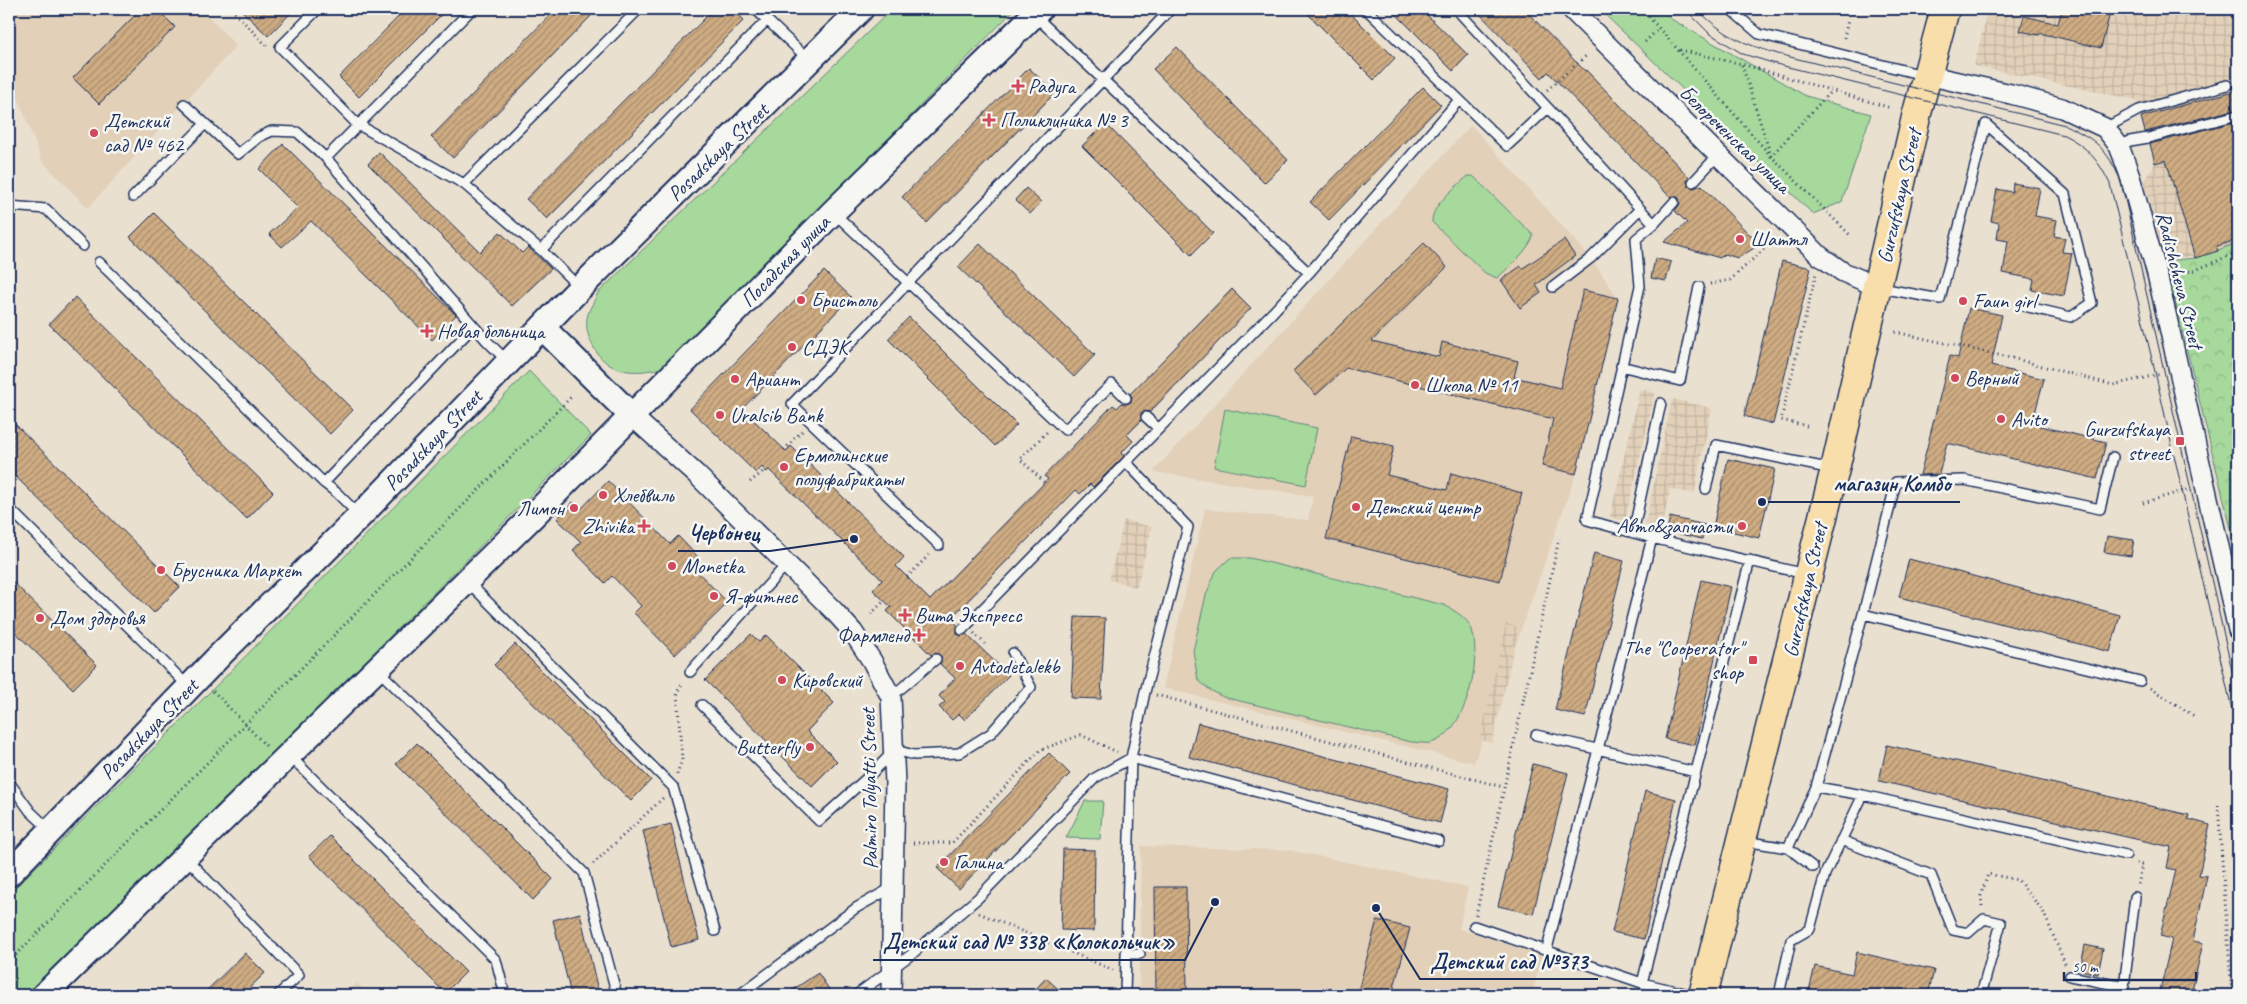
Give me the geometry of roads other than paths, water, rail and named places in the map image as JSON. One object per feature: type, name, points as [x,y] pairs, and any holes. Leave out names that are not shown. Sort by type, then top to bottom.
[{"type":"main road","name":"Gurzufskaya Street","points":[[1703,995],[1835,469],[1927,76],[1945,9]]},
{"type":"street","name":"Posadskaya Street","points":[[9,874],[194,682],[360,516],[580,288],[861,9]]},
{"type":"street","name":"Белореченская улица","points":[[1571,9],[1820,256],[1843,272],[1878,287]]},
{"type":"street","name":"Посадская улица","points":[[632,416],[833,212],[1037,12]]},
{"type":"street","name":"Radishcheva Street","points":[[1927,76],[2010,94],[2062,108],[2105,128],[2118,146],[2129,173],[2157,274],[2238,630]]},
{"type":"street","points":[[44,995],[632,416],[543,328]]},
{"type":"street","name":"Palmiro Tolyatti Street","points":[[632,416],[697,475],[853,632],[872,661],[891,697],[895,750],[891,995]]},
{"type":"lane","points":[[318,9],[280,47],[358,124],[464,184],[541,250],[580,288]]},
{"type":"lane","points":[[326,158],[472,9]]},
{"type":"lane","points":[[464,184],[639,9]]},
{"type":"lane","points":[[755,9],[810,61]]},
{"type":"lane","points":[[939,545],[792,404],[1172,9]]},
{"type":"lane","points":[[1366,9],[1507,146],[1548,108]]},
{"type":"lane","points":[[1456,9],[1654,224]]},
{"type":"lane","points":[[1730,9],[1759,34],[1927,76]]},
{"type":"lane","points":[[1037,12],[1104,80],[1309,273]]},
{"type":"lane","points":[[541,250],[767,20]]},
{"type":"lane","points":[[2105,128],[2139,110],[2227,85]]},
{"type":"lane","points":[[962,630],[1309,273],[1459,100]]},
{"type":"lane","points":[[184,104],[238,154],[272,131],[297,132],[326,158],[509,363]]},
{"type":"lane","points":[[2118,146],[2130,141],[2238,115]]},
{"type":"lane","points":[[133,197],[205,124]]},
{"type":"lane","points":[[1878,287],[1940,299],[1986,124],[2065,194],[2092,303],[2071,317],[2024,306]]},
{"type":"lane","points":[[1693,182],[1718,155]]},
{"type":"lane","points":[[1674,202],[1654,224],[1636,239],[1640,286],[1586,520],[1652,538],[1808,575]]},
{"type":"lane","points":[[9,206],[46,209],[83,246]]},
{"type":"lane","points":[[1553,287],[1591,258],[1640,209]]},
{"type":"lane","points":[[833,212],[1065,430],[1112,384],[1126,398]]},
{"type":"lane","points":[[99,262],[360,516]]},
{"type":"lane","points":[[1621,366],[1680,381],[1699,287]]},
{"type":"lane","points":[[324,483],[474,326]]},
{"type":"lane","points":[[1633,533],[1661,403]]},
{"type":"lane","points":[[1146,417],[1158,429]]},
{"type":"lane","points":[[1706,489],[1716,445],[1835,469]]},
{"type":"lane","points":[[1788,848],[1816,787],[1863,614],[1896,482],[1964,480],[2100,509],[2113,457]]},
{"type":"lane","points":[[1124,995],[1131,758],[1145,692],[1188,527],[1126,462]]},
{"type":"lane","points":[[9,508],[194,682]]},
{"type":"lane","points":[[1548,949],[1652,538]]},
{"type":"lane","points":[[1642,983],[1750,560]]},
{"type":"lane","points":[[690,672],[786,565]]},
{"type":"lane","points":[[466,581],[673,787],[715,931]]},
{"type":"lane","points":[[1863,614],[2140,681]]},
{"type":"lane","points":[[702,705],[819,820],[895,750],[914,755],[959,753],[991,733],[1031,687],[1014,653]]},
{"type":"lane","points":[[891,697],[936,659]]},
{"type":"lane","points":[[377,669],[584,873],[617,995]]},
{"type":"lane","points":[[1536,735],[1696,772]]},
{"type":"lane","points":[[285,758],[496,960],[505,995]]},
{"type":"lane","points":[[856,995],[892,969],[967,908],[1095,778],[1131,758],[1439,841]]},
{"type":"lane","points":[[9,782],[30,812],[51,831]]},
{"type":"lane","points":[[1816,787],[1862,795],[2128,858]]},
{"type":"lane","points":[[1778,995],[1792,940],[1810,929],[1824,874],[1862,795]]},
{"type":"lane","points":[[1841,840],[1931,875],[1954,930],[1968,933],[1984,919],[2001,922],[1981,995]]},
{"type":"lane","points":[[1743,841],[1788,848],[1813,867]]},
{"type":"lane","points":[[184,856],[299,975],[278,995]]},
{"type":"lane","points":[[739,995],[856,908],[893,887]]},
{"type":"lane","points":[[2070,976],[2124,991],[2135,897]]},
{"type":"lane","points":[[1474,926],[1548,949],[1642,983],[1693,995]]},
{"type":"lane","points":[[1126,954],[1140,954]]},
{"type":"tram line","points":[[1685,9],[1709,33],[1743,54],[1776,64],[2064,135],[2086,149],[2097,161],[2110,184],[2238,736]]},
{"type":"tram line","points":[[1697,9],[1716,26],[1734,38],[1754,46],[1778,54],[2065,125],[2085,135],[2105,153],[2121,181],[2238,697]]},
{"type":"place","name":"Радуга","points":[[1018,86]]},
{"type":"place","name":"Поликлиника № 3","points":[[989,120]]},
{"type":"place","name":"Детский сад № 462","points":[[94,133]]},
{"type":"place","name":"Шаттл","points":[[1740,239]]},
{"type":"place","name":"Бристоль","points":[[801,300]]},
{"type":"place","name":"Faun girl","points":[[1963,301]]},
{"type":"place","name":"Новая больница","points":[[427,331]]},
{"type":"place","name":"СДЭК","points":[[792,347]]},
{"type":"place","name":"Верный","points":[[1955,378]]},
{"type":"place","name":"Ариант","points":[[735,379]]},
{"type":"place","name":"Школа № 11","points":[[1415,385]]},
{"type":"place","name":"Uralsib Bank","points":[[720,415]]},
{"type":"place","name":"Avito","points":[[2001,419]]},
{"type":"place","name":"Gurzufskaya street","points":[[2180,441]]},
{"type":"place","name":"Ермолинские полуфабрикаты","points":[[784,467]]},
{"type":"place","name":"Хлебвиль","points":[[603,495]]},
{"type":"place","name":"магазин Комбо","points":[[1762,502]]},
{"type":"place","name":"Детский центр","points":[[1356,507]]},
{"type":"place","name":"Лимон","points":[[574,508]]},
{"type":"place","name":"Zhivika","points":[[644,526]]},
{"type":"place","name":"Авто&запчасти","points":[[1742,526]]},
{"type":"place","name":"Червонец","points":[[854,539]]},
{"type":"place","name":"Monetka","points":[[672,566]]},
{"type":"place","name":"Брусника Маркет","points":[[161,570]]},
{"type":"place","name":"Я-фитнес","points":[[714,596]]},
{"type":"place","name":"Вита Экспресс","points":[[905,615]]},
{"type":"place","name":"Дом здоровья","points":[[40,618]]},
{"type":"place","name":"Фармленд","points":[[919,635]]},
{"type":"place","name":"The \"Cooperator\" shop","points":[[1753,660]]},
{"type":"place","name":"Avtodetalekb","points":[[960,666]]},
{"type":"place","name":"Кировский","points":[[782,680]]},
{"type":"place","name":"Butterfly","points":[[810,747]]},
{"type":"place","name":"Галина","points":[[944,862]]},
{"type":"place","name":"Детский сад № 338 «Колокольчик»","points":[[1215,902]]},
{"type":"place","name":"Детский сад №373","points":[[1376,908]]}]
